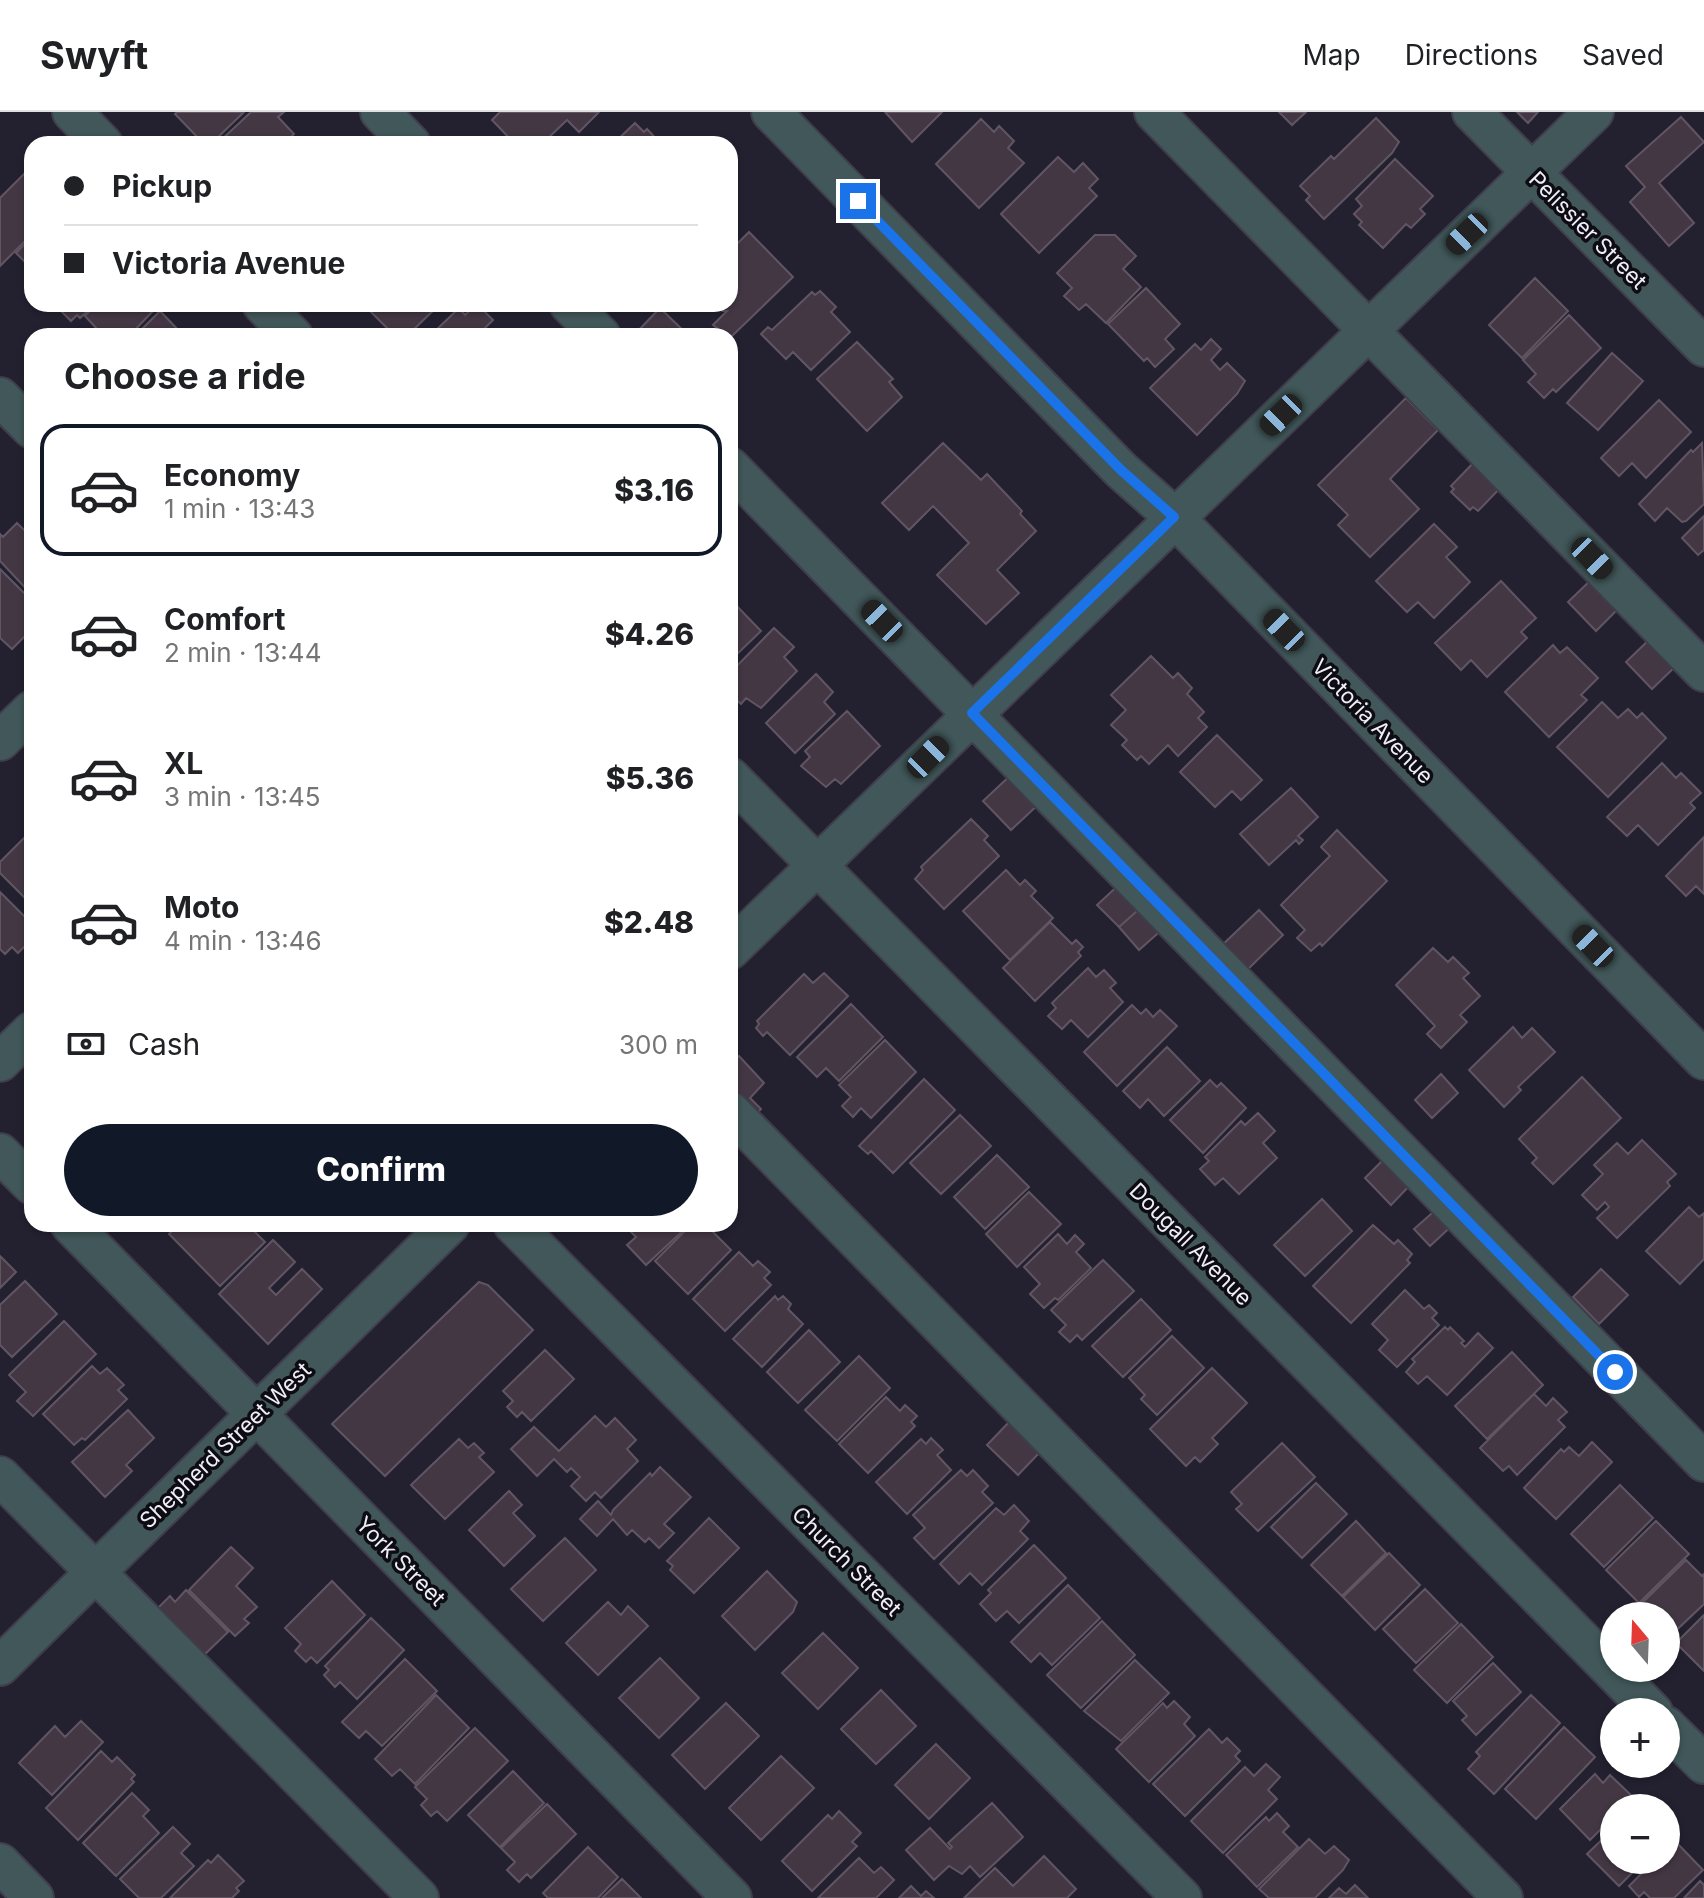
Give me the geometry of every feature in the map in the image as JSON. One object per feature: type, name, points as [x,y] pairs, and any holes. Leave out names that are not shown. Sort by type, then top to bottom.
[{"type":"street","points":[[72,112],[95,136]]},
{"type":"street","points":[[380,112],[403,136]]},
{"type":"street","name":"Victoria Avenue","points":[[771,112],[1121,470],[1174,517],[1704,1060]]},
{"type":"street","points":[[1154,112],[1704,672]]},
{"type":"street","name":"Pelissier Street","points":[[1472,112],[1704,347]]},
{"type":"street","points":[[738,942],[1594,112]]},
{"type":"street","points":[[270,312],[285,328]]},
{"type":"street","points":[[577,312],[593,328]]},
{"type":"street","points":[[738,475],[1704,1462]]},
{"type":"street","name":"Dougall Avenue","points":[[738,785],[1639,1698]]},
{"type":"street","points":[[0,1062],[24,1039]]},
{"type":"street","points":[[738,1119],[1503,1898]]},
{"type":"street","points":[[0,1153],[24,1177]]},
{"type":"street","name":"York Street","points":[[78,1232],[732,1898]]},
{"type":"street","name":"Shepherd Street West","points":[[0,1666],[442,1232]]},
{"type":"street","name":"Church Street","points":[[521,1232],[1182,1898]]},
{"type":"street","points":[[0,1476],[419,1898]]},
{"type":"street","points":[[1680,1740],[1704,1764]]},
{"type":"street","points":[[0,1863],[34,1898]]},
{"type":"building","points":[[244,112],[219,136],[196,136],[175,114]]},
{"type":"building","points":[[251,112],[284,112],[278,117],[294,134],[292,136],[226,136]]},
{"type":"building","points":[[500,112],[599,112],[579,132],[567,120],[550,136],[507,136],[492,120]]},
{"type":"building","points":[[885,112],[942,112],[912,142]]},
{"type":"building","points":[[1279,112],[1306,112],[1292,125]]},
{"type":"building","points":[[1517,112],[1538,112],[1528,123]]},
{"type":"building","points":[[1681,117],[1704,142],[1659,183],[1694,223],[1669,246],[1630,202],[1645,187],[1626,166]]},
{"type":"building","points":[[1376,118],[1399,142],[1392,153],[1324,219],[1306,200],[1310,196],[1300,186],[1331,156],[1334,159]]},
{"type":"building","points":[[981,119],[994,132],[999,126],[1014,141],[1008,148],[1024,163],[979,208],[936,164]]},
{"type":"building","points":[[635,123],[654,136],[621,136]]},
{"type":"building","points":[[1058,157],[1074,172],[1083,163],[1098,179],[1089,188],[1097,196],[1039,253],[1001,214]]},
{"type":"building","points":[[1395,159],[1433,196],[1420,209],[1425,214],[1411,228],[1406,224],[1383,248],[1359,225],[1362,222],[1354,214],[1362,206],[1356,199]]},
{"type":"building","points":[[24,174],[24,242],[0,266],[0,198]]},
{"type":"building","points":[[749,232],[793,277],[738,330],[717,328],[713,325],[726,312],[738,312],[738,243]]},
{"type":"building","points":[[1095,235],[1115,235],[1136,256],[1123,269],[1141,287],[1106,323],[1086,304],[1079,310],[1064,296],[1072,288],[1057,273]]},
{"type":"building","points":[[24,245],[24,261],[16,253]]},
{"type":"building","points":[[1535,278],[1568,311],[1522,358],[1489,325]]},
{"type":"building","points":[[1146,288],[1180,324],[1165,339],[1174,349],[1155,367],[1147,358],[1144,361],[1108,324]]},
{"type":"building","points":[[820,291],[836,307],[831,312],[850,332],[811,370],[793,352],[786,359],[761,334],[768,327],[772,330],[812,292],[815,295]]},
{"type":"building","points":[[62,312],[86,312],[80,318],[77,315],[71,321]]},
{"type":"building","points":[[89,312],[152,312],[137,328],[96,328],[85,316]]},
{"type":"building","points":[[161,312],[176,328],[143,328]]},
{"type":"building","points":[[371,312],[432,312],[415,328],[387,328]]},
{"type":"building","points":[[455,312],[465,315],[468,312],[485,312],[493,320],[485,328],[438,328]]},
{"type":"building","points":[[656,312],[664,312],[681,328],[641,328]]},
{"type":"building","points":[[1569,315],[1601,348],[1556,392],[1553,389],[1544,398],[1528,382],[1536,374],[1523,360]]},
{"type":"building","points":[[1211,339],[1221,349],[1211,360],[1220,370],[1227,363],[1245,381],[1237,394],[1197,435],[1150,388],[1195,344],[1201,350]]},
{"type":"building","points":[[857,342],[893,379],[889,382],[902,397],[867,431],[817,379]]},
{"type":"building","points":[[1612,353],[1643,381],[1598,430],[1567,403]]},
{"type":"building","points":[[1406,398],[1438,430],[1390,479],[1419,509],[1370,557],[1338,525],[1348,515],[1318,485]]},
{"type":"building","points":[[1659,400],[1691,432],[1646,478],[1632,463],[1619,476],[1601,458]]},
{"type":"building","points":[[943,443],[981,480],[987,474],[1022,511],[1020,514],[1036,531],[997,570],[1019,593],[986,624],[937,575],[969,543],[933,506],[909,530],[882,503]]},
{"type":"building","points":[[1702,443],[1704,504],[1686,521],[1682,522],[1667,508],[1655,521],[1639,504],[1691,450],[1693,452]]},
{"type":"building","points":[[1478,458],[1505,483],[1478,511],[1473,507],[1470,510],[1451,492],[1454,489],[1451,486]]},
{"type":"building","points":[[1704,516],[1704,550],[1698,555],[1682,538]]},
{"type":"building","points":[[17,523],[24,530],[24,586],[0,561],[0,534],[3,537]]},
{"type":"building","points":[[1434,524],[1457,547],[1446,557],[1470,582],[1434,618],[1418,602],[1407,612],[1376,581]]},
{"type":"building","points":[[0,569],[24,593],[24,637],[12,649],[0,638]]},
{"type":"building","points":[[1595,576],[1623,604],[1596,631],[1568,602]]},
{"type":"building","points":[[1501,581],[1536,618],[1521,632],[1527,638],[1487,677],[1471,660],[1461,670],[1435,643]]},
{"type":"building","points":[[738,607],[761,631],[738,653]]},
{"type":"building","points":[[774,628],[794,647],[784,657],[797,671],[761,708],[746,698],[741,704],[738,701],[738,665]]},
{"type":"building","points":[[1654,635],[1681,661],[1652,689],[1626,662]]},
{"type":"building","points":[[1553,645],[1560,653],[1567,647],[1598,678],[1581,695],[1587,700],[1549,737],[1505,692]]},
{"type":"building","points":[[1151,656],[1173,678],[1178,673],[1192,688],[1187,694],[1204,712],[1198,718],[1207,727],[1178,756],[1168,745],[1149,764],[1141,756],[1137,760],[1122,745],[1127,740],[1111,725],[1126,710],[1111,695]]},
{"type":"building","points":[[816,674],[833,692],[824,702],[835,714],[795,753],[766,723]]},
{"type":"building","points":[[1602,702],[1618,718],[1628,709],[1637,718],[1642,713],[1666,738],[1608,797],[1557,747]]},
{"type":"building","points":[[847,711],[880,746],[841,784],[835,779],[826,787],[801,766],[810,757],[805,751]]},
{"type":"building","points":[[1217,735],[1262,780],[1241,800],[1232,791],[1215,807],[1180,772]]},
{"type":"building","points":[[1662,763],[1676,778],[1681,773],[1701,793],[1690,803],[1695,808],[1658,845],[1638,825],[1627,836],[1607,817]]},
{"type":"building","points":[[1013,773],[1041,802],[1011,830],[983,801]]},
{"type":"building","points":[[1291,788],[1318,817],[1298,836],[1303,840],[1299,844],[1296,840],[1269,865],[1240,834]]},
{"type":"building","points":[[971,819],[988,836],[984,840],[999,856],[944,909],[915,879],[923,870],[921,867]]},
{"type":"building","points":[[1337,830],[1387,881],[1322,946],[1320,943],[1311,951],[1297,938],[1305,930],[1281,905],[1330,856],[1321,847]]},
{"type":"building","points":[[1704,837],[1704,894],[1696,886],[1686,896],[1666,876]]},
{"type":"building","points":[[24,838],[24,897],[0,873],[0,862]]},
{"type":"building","points":[[1006,870],[1020,885],[1025,880],[1036,891],[1031,896],[1053,918],[1010,960],[963,911]]},
{"type":"building","points":[[1123,881],[1145,904],[1119,927],[1097,905]]},
{"type":"building","points":[[0,892],[24,916],[24,947],[18,953],[12,947],[5,954],[0,949]]},
{"type":"building","points":[[1145,904],[1165,927],[1139,950],[1119,927]]},
{"type":"building","points":[[1259,910],[1283,935],[1244,973],[1219,948]]},
{"type":"building","points":[[1050,922],[1072,944],[1076,940],[1083,947],[1078,952],[1081,956],[1035,1001],[1003,968]]},
{"type":"building","points":[[1433,948],[1448,962],[1453,957],[1469,973],[1463,978],[1480,996],[1460,1015],[1467,1022],[1441,1048],[1427,1034],[1435,1026],[1396,985]]},
{"type":"building","points":[[1088,968],[1096,977],[1104,970],[1116,983],[1110,988],[1123,1002],[1088,1037],[1071,1020],[1062,1029],[1048,1016],[1056,1008],[1052,1003]]},
{"type":"building","points":[[824,973],[848,996],[790,1055],[767,1032],[763,1036],[756,1028],[759,1024],[757,1021],[804,974],[813,983]]},
{"type":"building","points":[[851,1004],[883,1037],[839,1081],[826,1068],[817,1077],[797,1057]]},
{"type":"building","points":[[1132,1005],[1141,1014],[1146,1009],[1153,1017],[1160,1010],[1177,1026],[1117,1086],[1084,1052]]},
{"type":"building","points":[[1513,1027],[1522,1038],[1532,1028],[1555,1052],[1518,1087],[1521,1090],[1504,1107],[1469,1070]]},
{"type":"building","points":[[885,1040],[916,1072],[871,1118],[861,1108],[853,1117],[842,1106],[851,1097],[839,1085]]},
{"type":"building","points":[[1167,1047],[1200,1081],[1164,1116],[1148,1099],[1140,1108],[1123,1091]]},
{"type":"building","points":[[738,1057],[764,1083],[750,1098],[761,1109],[752,1119],[738,1105]]},
{"type":"building","points":[[1441,1074],[1458,1093],[1432,1118],[1415,1100]]},
{"type":"building","points":[[1582,1077],[1621,1118],[1553,1184],[1532,1163],[1537,1158],[1519,1139]]},
{"type":"building","points":[[924,1079],[955,1110],[893,1173],[871,1151],[868,1154],[859,1146]]},
{"type":"building","points":[[1210,1080],[1217,1087],[1221,1083],[1246,1108],[1203,1153],[1170,1120]]},
{"type":"building","points":[[1258,1113],[1275,1131],[1263,1143],[1277,1158],[1239,1194],[1223,1178],[1215,1185],[1200,1169],[1209,1161],[1205,1157],[1241,1121],[1245,1125]]},
{"type":"building","points":[[960,1115],[991,1146],[941,1194],[910,1163]]},
{"type":"building","points":[[1642,1140],[1676,1174],[1667,1182],[1670,1186],[1617,1238],[1597,1218],[1609,1207],[1605,1202],[1597,1210],[1582,1195],[1603,1174],[1594,1165],[1617,1143],[1628,1154]]},
{"type":"building","points":[[997,1155],[1029,1187],[985,1229],[954,1197]]},
{"type":"building","points":[[1388,1155],[1414,1181],[1391,1205],[1365,1178]]},
{"type":"building","points":[[1029,1192],[1061,1224],[1017,1267],[986,1234]]},
{"type":"building","points":[[1322,1199],[1352,1231],[1305,1276],[1274,1245]]},
{"type":"building","points":[[1441,1205],[1457,1221],[1430,1246],[1414,1229]]},
{"type":"building","points":[[1689,1207],[1699,1217],[1704,1213],[1704,1259],[1680,1284],[1646,1251]]},
{"type":"building","points":[[1373,1225],[1394,1244],[1398,1240],[1412,1254],[1407,1260],[1410,1263],[1351,1323],[1313,1286]]},
{"type":"building","points":[[255,1232],[265,1242],[220,1286],[169,1234]]},
{"type":"building","points":[[631,1232],[681,1232],[646,1265],[627,1245],[636,1237]]},
{"type":"building","points":[[684,1232],[713,1232],[731,1250],[688,1294],[655,1261]]},
{"type":"building","points":[[1058,1234],[1067,1244],[1075,1235],[1084,1244],[1076,1252],[1091,1268],[1058,1300],[1055,1298],[1044,1308],[1030,1294],[1040,1284],[1024,1267]]},
{"type":"building","points":[[273,1240],[295,1262],[269,1288],[276,1295],[302,1269],[322,1289],[268,1344],[219,1294]]},
{"type":"building","points":[[739,1252],[753,1266],[758,1261],[770,1272],[764,1278],[771,1285],[725,1331],[693,1299]]},
{"type":"building","points":[[0,1256],[16,1272],[0,1288]]},
{"type":"building","points":[[1103,1260],[1134,1291],[1082,1340],[1077,1335],[1070,1342],[1059,1332],[1066,1325],[1051,1310]]},
{"type":"building","points":[[1601,1269],[1628,1295],[1599,1324],[1573,1297]]},
{"type":"building","points":[[25,1281],[57,1314],[12,1357],[0,1345],[0,1305]]},
{"type":"building","points":[[479,1282],[488,1285],[533,1330],[385,1476],[332,1424]]},
{"type":"building","points":[[1405,1290],[1424,1309],[1429,1305],[1437,1313],[1432,1318],[1439,1325],[1397,1367],[1379,1350],[1388,1340],[1372,1324]]},
{"type":"building","points":[[775,1296],[778,1300],[783,1296],[791,1304],[788,1309],[803,1324],[762,1367],[733,1339]]},
{"type":"building","points":[[1141,1299],[1171,1330],[1123,1377],[1092,1346]]},
{"type":"building","points":[[64,1321],[96,1354],[33,1416],[17,1401],[26,1392],[9,1375]]},
{"type":"building","points":[[1445,1327],[1448,1330],[1450,1327],[1464,1341],[1461,1343],[1465,1347],[1478,1333],[1493,1348],[1447,1395],[1427,1376],[1418,1384],[1406,1372],[1415,1362],[1412,1359]]},
{"type":"building","points":[[809,1330],[840,1362],[798,1403],[767,1372]]},
{"type":"building","points":[[1172,1336],[1204,1368],[1157,1415],[1141,1399],[1145,1395],[1129,1378]]},
{"type":"building","points":[[545,1350],[574,1379],[531,1421],[522,1412],[517,1417],[507,1407],[513,1401],[503,1391]]},
{"type":"building","points":[[1512,1352],[1543,1385],[1487,1439],[1455,1406]]},
{"type":"building","points":[[859,1356],[890,1388],[837,1441],[805,1410]]},
{"type":"building","points":[[92,1366],[100,1374],[107,1368],[124,1385],[118,1390],[127,1399],[85,1440],[82,1438],[74,1445],[43,1414]]},
{"type":"building","points":[[1212,1368],[1247,1403],[1212,1438],[1218,1444],[1200,1462],[1195,1457],[1186,1466],[1150,1429]]},
{"type":"building","points":[[1534,1394],[1546,1406],[1553,1398],[1567,1412],[1558,1420],[1565,1427],[1517,1475],[1509,1466],[1503,1471],[1480,1448]]},
{"type":"building","points":[[886,1397],[900,1411],[905,1405],[917,1416],[911,1422],[915,1426],[868,1473],[839,1444]]},
{"type":"building","points":[[128,1410],[154,1438],[126,1465],[132,1471],[105,1497],[72,1462]]},
{"type":"building","points":[[595,1416],[606,1427],[615,1418],[636,1440],[627,1449],[638,1461],[601,1498],[595,1492],[586,1501],[571,1486],[580,1477],[571,1468],[567,1472],[554,1459],[537,1476],[511,1449],[534,1427],[559,1451]]},
{"type":"building","points":[[1011,1420],[1042,1450],[1018,1475],[987,1445]]},
{"type":"building","points":[[931,1438],[943,1450],[937,1455],[951,1470],[907,1514],[876,1482],[921,1439],[926,1444]]},
{"type":"building","points":[[459,1439],[468,1448],[474,1443],[484,1453],[479,1457],[494,1472],[445,1519],[411,1485]]},
{"type":"building","points":[[1592,1442],[1612,1462],[1556,1519],[1524,1488],[1561,1449],[1564,1452],[1569,1447],[1579,1456]]},
{"type":"building","points":[[1282,1443],[1315,1477],[1258,1531],[1236,1509],[1242,1504],[1231,1492]]},
{"type":"building","points":[[660,1467],[691,1497],[664,1524],[674,1533],[659,1548],[649,1538],[645,1542],[632,1530],[627,1535],[613,1519],[597,1536],[580,1519],[598,1501],[611,1515],[650,1473],[652,1476]]},
{"type":"building","points":[[961,1470],[967,1476],[973,1470],[988,1486],[982,1492],[993,1503],[934,1559],[914,1538],[925,1528],[913,1515]]},
{"type":"building","points":[[1316,1483],[1347,1514],[1302,1558],[1271,1527]]},
{"type":"building","points":[[1620,1485],[1653,1518],[1604,1567],[1571,1534]]},
{"type":"building","points":[[509,1491],[522,1505],[513,1513],[535,1536],[504,1566],[469,1530]]},
{"type":"building","points":[[1014,1505],[1029,1521],[1020,1531],[1028,1539],[982,1585],[970,1573],[959,1584],[940,1564],[996,1508],[1004,1515]]},
{"type":"building","points":[[709,1518],[739,1548],[694,1593],[670,1570],[673,1566],[667,1561]]},
{"type":"building","points":[[1356,1521],[1386,1553],[1342,1596],[1311,1565]]},
{"type":"building","points":[[1656,1521],[1689,1554],[1640,1602],[1606,1570]]},
{"type":"building","points":[[565,1538],[596,1570],[543,1621],[511,1589]]},
{"type":"building","points":[[1034,1545],[1066,1578],[1019,1623],[1007,1611],[996,1621],[980,1604],[991,1593],[988,1590]]},
{"type":"building","points":[[231,1547],[253,1568],[236,1586],[257,1607],[244,1619],[249,1623],[235,1636],[189,1590]]},
{"type":"building","points":[[1389,1553],[1420,1585],[1375,1630],[1343,1597]]},
{"type":"building","points":[[1686,1560],[1702,1576],[1704,1574],[1704,1604],[1680,1627],[1680,1602],[1643,1602]]},
{"type":"building","points":[[767,1571],[797,1602],[793,1612],[755,1650],[722,1616]]},
{"type":"building","points":[[332,1581],[365,1615],[317,1663],[311,1657],[306,1662],[295,1651],[301,1644],[285,1628]]},
{"type":"building","points":[[1068,1585],[1100,1618],[1052,1665],[1040,1653],[1031,1662],[1011,1642]]},
{"type":"building","points":[[1425,1589],[1458,1623],[1416,1663],[1383,1629]]},
{"type":"building","points":[[186,1590],[228,1632],[202,1657],[156,1610],[170,1596],[175,1602]]},
{"type":"building","points":[[608,1602],[621,1615],[628,1606],[648,1626],[598,1675],[566,1643]]},
{"type":"building","points":[[1704,1615],[1704,1671],[1680,1647],[1680,1639]]},
{"type":"building","points":[[371,1618],[404,1650],[357,1699],[340,1682],[335,1687],[324,1675],[329,1670],[325,1666]]},
{"type":"building","points":[[1102,1621],[1135,1655],[1081,1708],[1047,1675]]},
{"type":"building","points":[[1461,1624],[1493,1657],[1447,1703],[1414,1670]]},
{"type":"building","points":[[823,1633],[858,1668],[818,1709],[782,1673]]},
{"type":"building","points":[[660,1658],[699,1698],[659,1738],[619,1698]]},
{"type":"building","points":[[405,1659],[437,1691],[382,1746],[366,1731],[359,1738],[342,1722]]},
{"type":"building","points":[[1135,1660],[1169,1693],[1121,1741],[1084,1711]]},
{"type":"building","points":[[1493,1663],[1521,1692],[1476,1735],[1462,1720],[1467,1716],[1453,1701]]},
{"type":"building","points":[[881,1690],[916,1726],[876,1764],[841,1729]]},
{"type":"building","points":[[436,1695],[469,1728],[415,1784],[400,1769],[392,1776],[375,1759]]},
{"type":"building","points":[[1531,1695],[1560,1723],[1494,1794],[1468,1769],[1480,1756],[1476,1752]]},
{"type":"building","points":[[1174,1701],[1190,1717],[1184,1724],[1195,1736],[1149,1782],[1116,1749],[1163,1703],[1167,1708]]},
{"type":"building","points":[[726,1703],[759,1736],[705,1789],[672,1755]]},
{"type":"building","points":[[81,1721],[103,1742],[52,1795],[19,1763],[55,1726],[65,1737]]},
{"type":"building","points":[[1564,1727],[1595,1757],[1536,1819],[1505,1789]]},
{"type":"building","points":[[475,1728],[508,1761],[447,1821],[437,1811],[431,1816],[421,1805],[427,1799],[415,1787]]},
{"type":"building","points":[[1209,1729],[1222,1743],[1227,1738],[1240,1751],[1235,1756],[1240,1761],[1185,1816],[1153,1784]]},
{"type":"building","points":[[936,1744],[970,1778],[929,1819],[895,1785]]},
{"type":"building","points":[[101,1751],[112,1762],[117,1757],[135,1775],[131,1779],[134,1782],[78,1840],[46,1808]]},
{"type":"building","points":[[781,1756],[814,1788],[761,1840],[729,1808]]},
{"type":"building","points":[[1266,1764],[1280,1777],[1268,1790],[1277,1799],[1223,1853],[1191,1821],[1245,1767],[1254,1776]]},
{"type":"building","points":[[513,1771],[544,1803],[500,1847],[468,1815]]},
{"type":"building","points":[[1595,1774],[1603,1783],[1607,1778],[1613,1778],[1630,1794],[1600,1794],[1600,1830],[1590,1840],[1560,1809]]},
{"type":"building","points":[[132,1793],[149,1810],[143,1816],[159,1833],[116,1876],[83,1843]]},
{"type":"building","points":[[992,1803],[1023,1837],[980,1877],[970,1866],[962,1874],[949,1866],[934,1880],[906,1850],[930,1828],[950,1849],[952,1847],[948,1843]]},
{"type":"building","points":[[547,1804],[576,1834],[531,1878],[527,1874],[519,1882],[507,1870],[515,1862],[501,1848]]},
{"type":"building","points":[[839,1811],[861,1833],[852,1842],[857,1846],[812,1891],[782,1861],[828,1815],[832,1819]]},
{"type":"building","points":[[1277,1813],[1289,1826],[1283,1832],[1298,1847],[1257,1887],[1226,1855],[1266,1817],[1269,1821]]},
{"type":"building","points":[[173,1827],[190,1844],[181,1853],[194,1866],[161,1898],[139,1898],[120,1879]]},
{"type":"building","points":[[1309,1839],[1325,1854],[1334,1846],[1349,1860],[1343,1870],[1315,1898],[1269,1898],[1259,1889]]},
{"type":"building","points":[[1600,1841],[1600,1867],[1587,1854]]},
{"type":"building","points":[[1680,1846],[1703,1870],[1674,1898],[1650,1898],[1644,1892],[1639,1897],[1629,1886],[1641,1874],[1680,1874]]},
{"type":"building","points":[[588,1847],[618,1877],[598,1898],[548,1898],[543,1893]]},
{"type":"building","points":[[218,1855],[244,1881],[236,1888],[239,1891],[232,1898],[170,1898],[208,1860],[211,1863]]},
{"type":"building","points":[[1044,1856],[1076,1889],[1067,1898],[964,1898],[995,1868],[1013,1886]]},
{"type":"building","points":[[859,1858],[874,1873],[881,1867],[894,1880],[876,1898],[818,1898]]},
{"type":"building","points":[[1607,1874],[1631,1874],[1619,1886]]},
{"type":"building","points":[[622,1879],[641,1898],[602,1898]]},
{"type":"building","points":[[1700,1881],[1704,1885],[1704,1898],[1684,1898]]},
{"type":"building","points":[[1355,1885],[1368,1898],[1329,1898],[1339,1888],[1346,1894]]},
{"type":"building","points":[[911,1886],[921,1896],[926,1891],[934,1898],[899,1898]]},
{"type":"route","points":[[858,201],[1121,470],[1174,517],[972,713],[1615,1372]]}]
